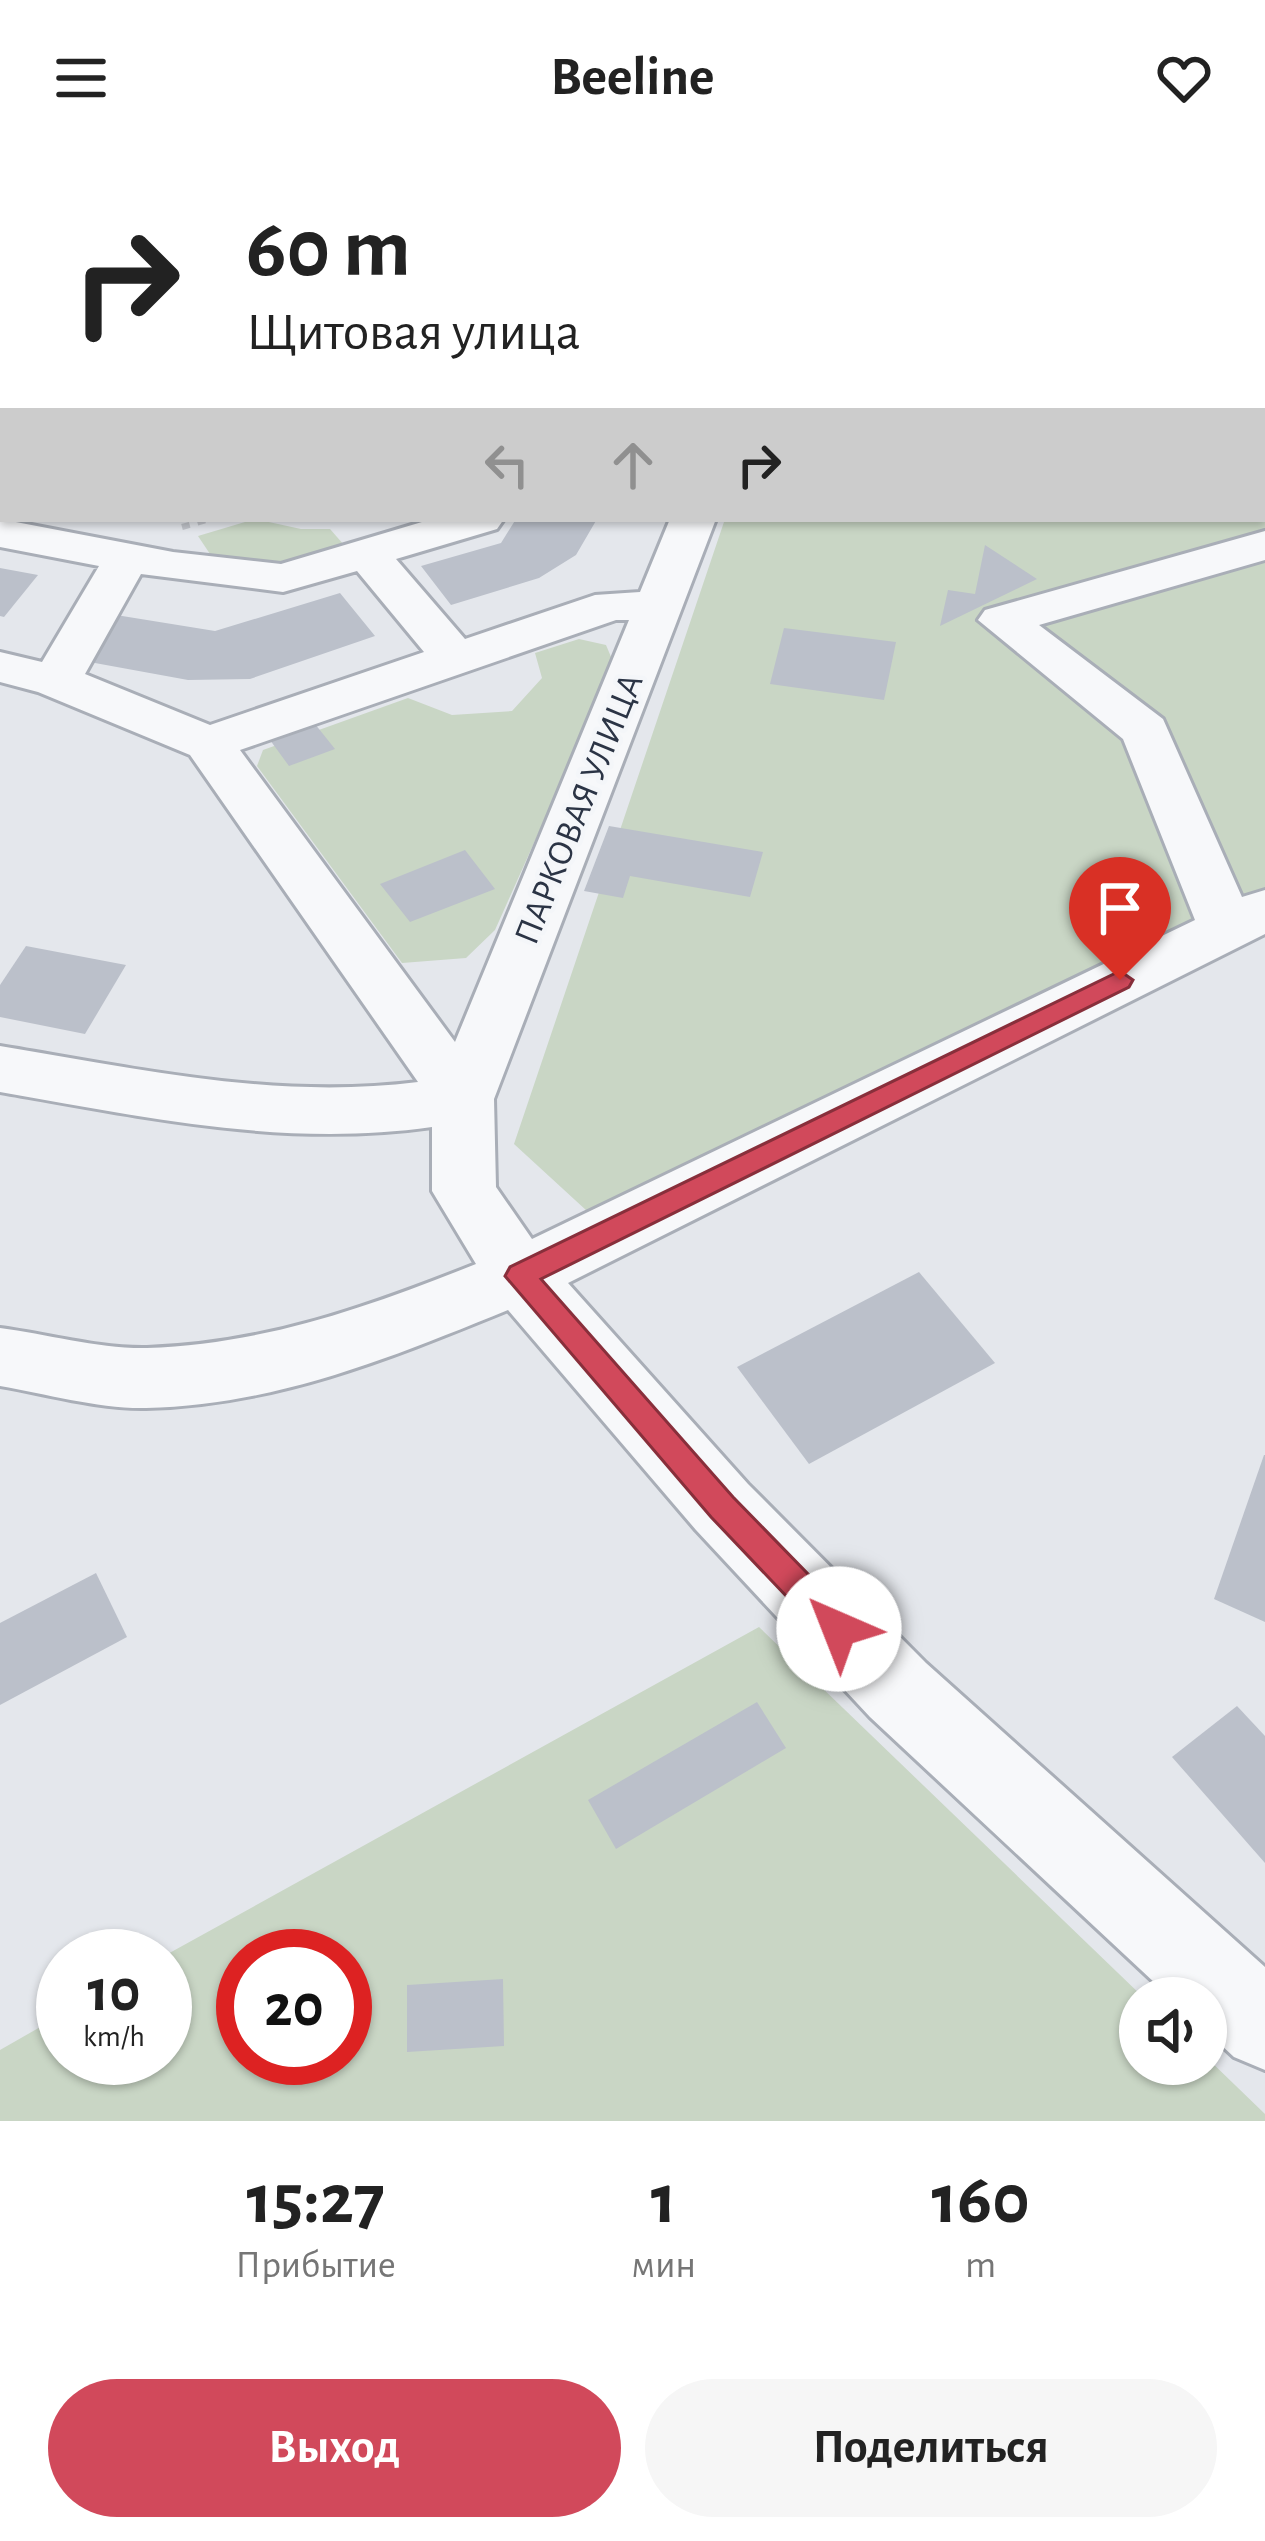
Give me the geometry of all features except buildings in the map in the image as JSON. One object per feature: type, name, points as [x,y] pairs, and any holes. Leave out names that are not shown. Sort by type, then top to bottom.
[{"type":"street","points":[[0,533],[127,557],[283,578],[472,522]]},
{"type":"street","name":"ПАРКОВАЯ УЛИЦА","points":[[692,522],[463,1099],[464,1191],[520,1276],[722,1507],[898,1690],[1265,2026]]},
{"type":"street","points":[[0,1357],[142,1378],[249,1369],[350,1345],[520,1276],[1246,919],[1145,731],[1002,620],[1265,545]]},
{"type":"street","points":[[368,555],[455,658]]},
{"type":"street","points":[[56,681],[127,557]]},
{"type":"street","points":[[208,743],[612,604],[659,607]]},
{"type":"street","points":[[0,667],[56,681],[208,743],[463,1099],[407,1108],[312,1113],[185,1099],[0,1069]]},
{"type":"path","points":[[176,529],[200,522]]},
{"type":"green space","points":[[245,522],[269,522],[330,529],[344,545],[272,565],[210,554],[198,536]]},
{"type":"green space","points":[[724,522],[1265,522],[1265,888],[587,1211],[514,1144]]},
{"type":"green space","points":[[579,639],[606,645],[614,664],[495,930],[466,958],[402,963],[257,766],[263,750],[408,698],[452,715],[512,711],[542,678],[535,653]]},
{"type":"green space","points":[[759,1627],[1122,1977],[1119,2085],[1227,2085],[1227,2077],[1265,2114],[1265,2121],[0,2121],[0,2050],[36,2029],[36,2085],[192,2085],[192,1941]]},
{"type":"route","points":[[839,1629],[722,1507],[520,1276],[1120,980]]}]
